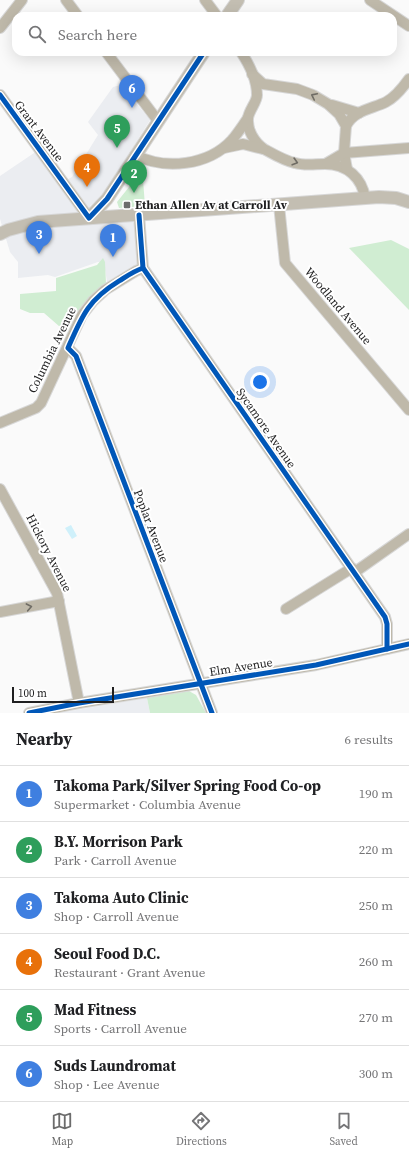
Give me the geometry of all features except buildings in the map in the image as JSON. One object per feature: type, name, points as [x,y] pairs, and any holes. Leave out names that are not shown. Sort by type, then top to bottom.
[{"type":"main road","points":[[230,12],[238,0]]},
{"type":"main road","points":[[89,218],[107,198],[201,56]]},
{"type":"main road","points":[[0,234],[33,223],[89,218],[365,198],[396,198],[409,202]]},
{"type":"street","points":[[13,12],[22,0]]},
{"type":"street","points":[[66,0],[75,12]]},
{"type":"street","points":[[205,0],[214,12]]},
{"type":"street","points":[[370,0],[388,12]]},
{"type":"street","points":[[0,28],[12,13]]},
{"type":"street","points":[[397,18],[409,26]]},
{"type":"street","points":[[109,56],[158,121]]},
{"type":"street","points":[[244,56],[252,74],[257,95]]},
{"type":"street","points":[[252,74],[263,84],[297,89],[313,95],[342,110],[359,112]]},
{"type":"street","points":[[347,169],[344,150],[346,126],[349,121],[359,112],[388,101],[409,79]]},
{"type":"street","points":[[135,155],[149,162],[162,164],[184,163],[202,159],[221,149],[231,140],[248,118],[257,95],[264,89],[278,87]]},
{"type":"street","name":"Grant Avenue","points":[[0,95],[89,218]]},
{"type":"street","points":[[328,104],[338,114],[346,126]]},
{"type":"street","points":[[248,118],[250,132],[255,141],[265,149],[295,164],[327,164],[347,169],[364,187],[365,198]]},
{"type":"street","points":[[221,149],[243,144],[265,149]]},
{"type":"street","points":[[327,164],[344,150],[409,148]]},
{"type":"street","name":"Woodland Avenue","points":[[279,205],[285,263],[409,410]]},
{"type":"street","points":[[139,215],[143,268]]},
{"type":"street","name":"Columbia Avenue","points":[[0,423],[36,408],[41,404],[82,315],[92,301],[105,290],[136,270],[143,268]]},
{"type":"street","name":"Sycamore Avenue","points":[[143,268],[385,617],[387,624],[387,649]]},
{"type":"street","name":"Poplar Avenue","points":[[68,348],[76,356],[212,713]]},
{"type":"street","name":"Hickory Avenue","points":[[0,489],[57,593],[79,703]]},
{"type":"street","points":[[286,609],[353,570],[409,534]]},
{"type":"street","points":[[0,612],[59,601]]},
{"type":"street","name":"Elm Avenue","points":[[28,713],[79,703],[316,665],[409,644]]},
{"type":"shaded area","points":[[121,85],[150,120],[103,195],[90,206],[92,224],[131,220],[134,223],[137,264],[107,282],[104,263],[98,262],[55,277],[48,275],[18,278],[18,262],[10,252],[0,219],[0,176],[37,151],[61,183],[72,177],[98,135],[88,122],[113,87]]},
{"type":"shaded area","points":[[147,698],[150,713],[59,713]]},
{"type":"green space","points":[[140,166],[142,166],[145,206],[119,208],[117,202],[129,187],[129,183]]},
{"type":"green space","points":[[391,240],[409,249],[409,310],[349,248]]},
{"type":"green space","points":[[103,258],[105,262],[106,283],[80,308],[67,333],[44,313],[30,313],[20,309],[20,294],[56,291],[56,278],[97,265]]},
{"type":"green space","points":[[189,691],[196,695],[206,713],[150,713],[147,698]]},
{"type":"water","points":[[71,525],[77,536],[72,539],[65,528]]},
{"type":"cycle path","points":[[0,95],[89,218],[107,199],[201,56]]},
{"type":"cycle path","points":[[139,215],[143,268],[385,617],[387,624],[387,649]]},
{"type":"cycle path","points":[[143,268],[108,288],[93,302],[82,318],[68,348],[76,356],[212,713]]},
{"type":"cycle path","points":[[29,713],[79,703],[316,665],[409,644]]},
{"type":"place","name":"Suds Laundromat","points":[[132,108]]},
{"type":"place","name":"Mad Fitness","points":[[117,148]]},
{"type":"place","name":"Seoul Food D.C.","points":[[87,187]]},
{"type":"place","name":"B.Y. Morrison Park","points":[[134,193]]},
{"type":"place","name":"Ethan Allen Av at Carroll Av","points":[[127,205]]},
{"type":"place","name":"Takoma Auto Clinic","points":[[39,254]]},
{"type":"place","name":"Takoma Park/Silver Spring Food Co-op","points":[[113,257]]}]
